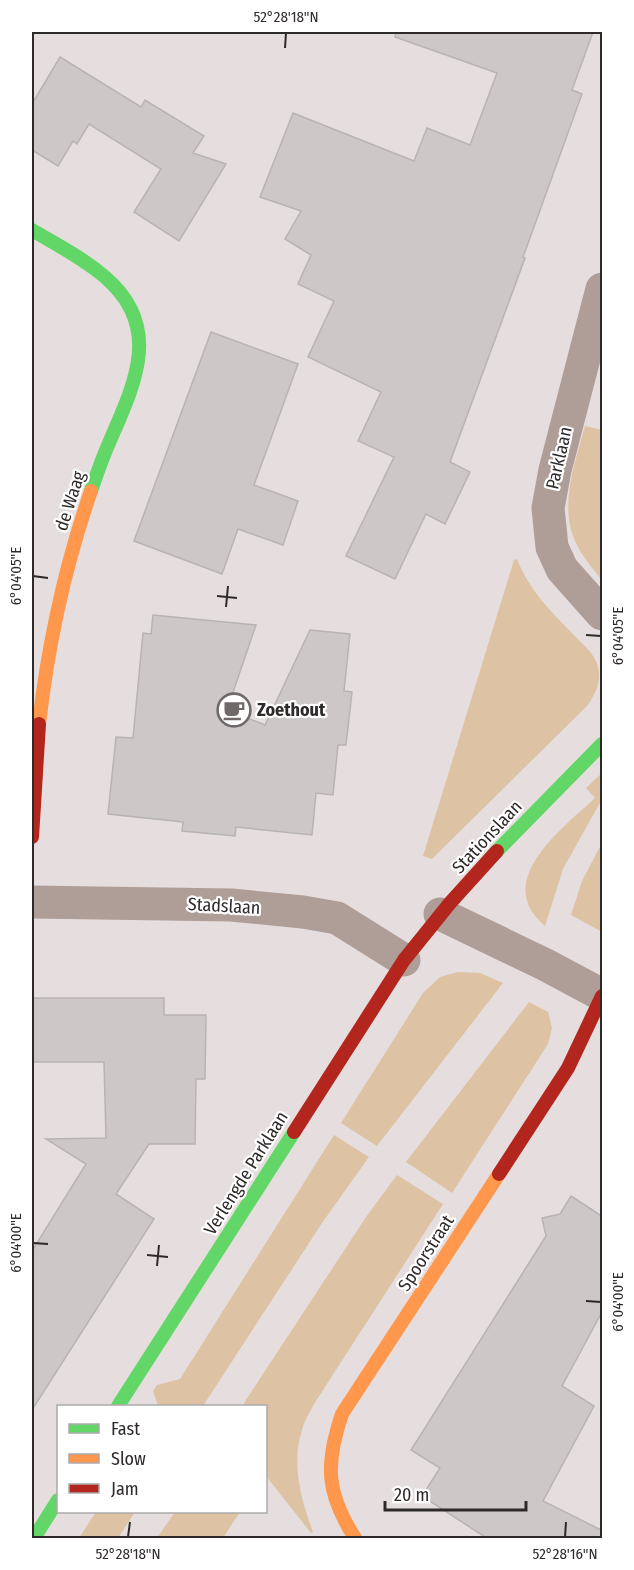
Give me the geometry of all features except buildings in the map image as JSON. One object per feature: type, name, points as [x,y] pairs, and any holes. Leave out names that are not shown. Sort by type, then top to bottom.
[{"type":"street","name":"de Waag","points":[[32,230],[95,268],[117,289],[133,313],[139,352],[136,375],[103,455],[80,528],[55,622],[40,706],[32,837]]},
{"type":"street","name":"Parklaan","points":[[603,289],[555,470],[548,508],[552,547],[562,569],[603,614]]},
{"type":"street","name":"Stationslaan","points":[[404,960],[440,914],[560,785],[603,744]]},
{"type":"street","name":"Stadslaan","points":[[32,902],[231,905],[303,912],[337,918],[404,960]]},
{"type":"street","points":[[440,914],[541,962],[603,996]]},
{"type":"street","name":"Verlengde Parklaan","points":[[119,1405],[404,960]]},
{"type":"street","name":"Spoorstraat","points":[[355,1539],[336,1506],[330,1474],[332,1442],[342,1414],[568,1068],[603,996]]},
{"type":"street","points":[[34,1539],[57,1502]]},
{"type":"shaded area","points":[[585,426],[602,430],[602,580],[578,547],[569,517],[570,487]]},
{"type":"shaded area","points":[[517,559],[540,599],[594,657],[599,673],[598,684],[588,705],[432,859],[423,856],[514,560]]},
{"type":"shaded area","points":[[602,773],[602,799],[563,869],[545,926],[530,909],[526,891],[529,874],[538,856],[551,840],[595,798],[586,788]]},
{"type":"shaded area","points":[[602,843],[602,932],[571,915],[582,881]]},
{"type":"shaded area","points":[[458,972],[480,973],[503,983],[377,1146],[341,1123],[423,993],[440,977]]},
{"type":"shaded area","points":[[529,1002],[548,1012],[552,1028],[548,1044],[452,1193],[406,1162]]},
{"type":"shaded area","points":[[334,1135],[369,1157],[322,1223],[204,1405],[158,1405],[153,1391],[157,1385],[180,1379]]},
{"type":"shaded area","points":[[397,1175],[443,1204],[304,1423],[297,1456],[297,1469],[301,1494],[313,1532],[311,1533],[267,1477],[267,1405],[243,1405],[366,1217]]},
{"type":"shaded area","points":[[95,1513],[134,1513],[118,1538],[79,1538]]},
{"type":"shaded area","points":[[174,1513],[239,1513],[223,1538],[157,1538]]},
{"type":"traffic: fast","points":[[32,230],[79,258],[105,277],[122,295],[133,314],[138,333],[139,353],[136,373],[91,491]]},
{"type":"traffic: fast","points":[[497,851],[602,744]]},
{"type":"traffic: fast","points":[[119,1405],[294,1132]]},
{"type":"traffic: fast","points":[[34,1538],[57,1502]]},
{"type":"traffic: slow","points":[[39,724],[47,665],[59,606],[73,548],[91,491]]},
{"type":"traffic: slow","points":[[355,1538],[338,1507],[331,1478],[333,1448],[342,1414],[499,1174]]},
{"type":"traffic: jam","points":[[32,837],[39,724]]},
{"type":"traffic: jam","points":[[294,1132],[404,960],[450,903],[497,851]]},
{"type":"traffic: jam","points":[[499,1174],[568,1068],[602,996]]},
{"type":"place","name":"Zoethout","points":[[234,710]]}]
